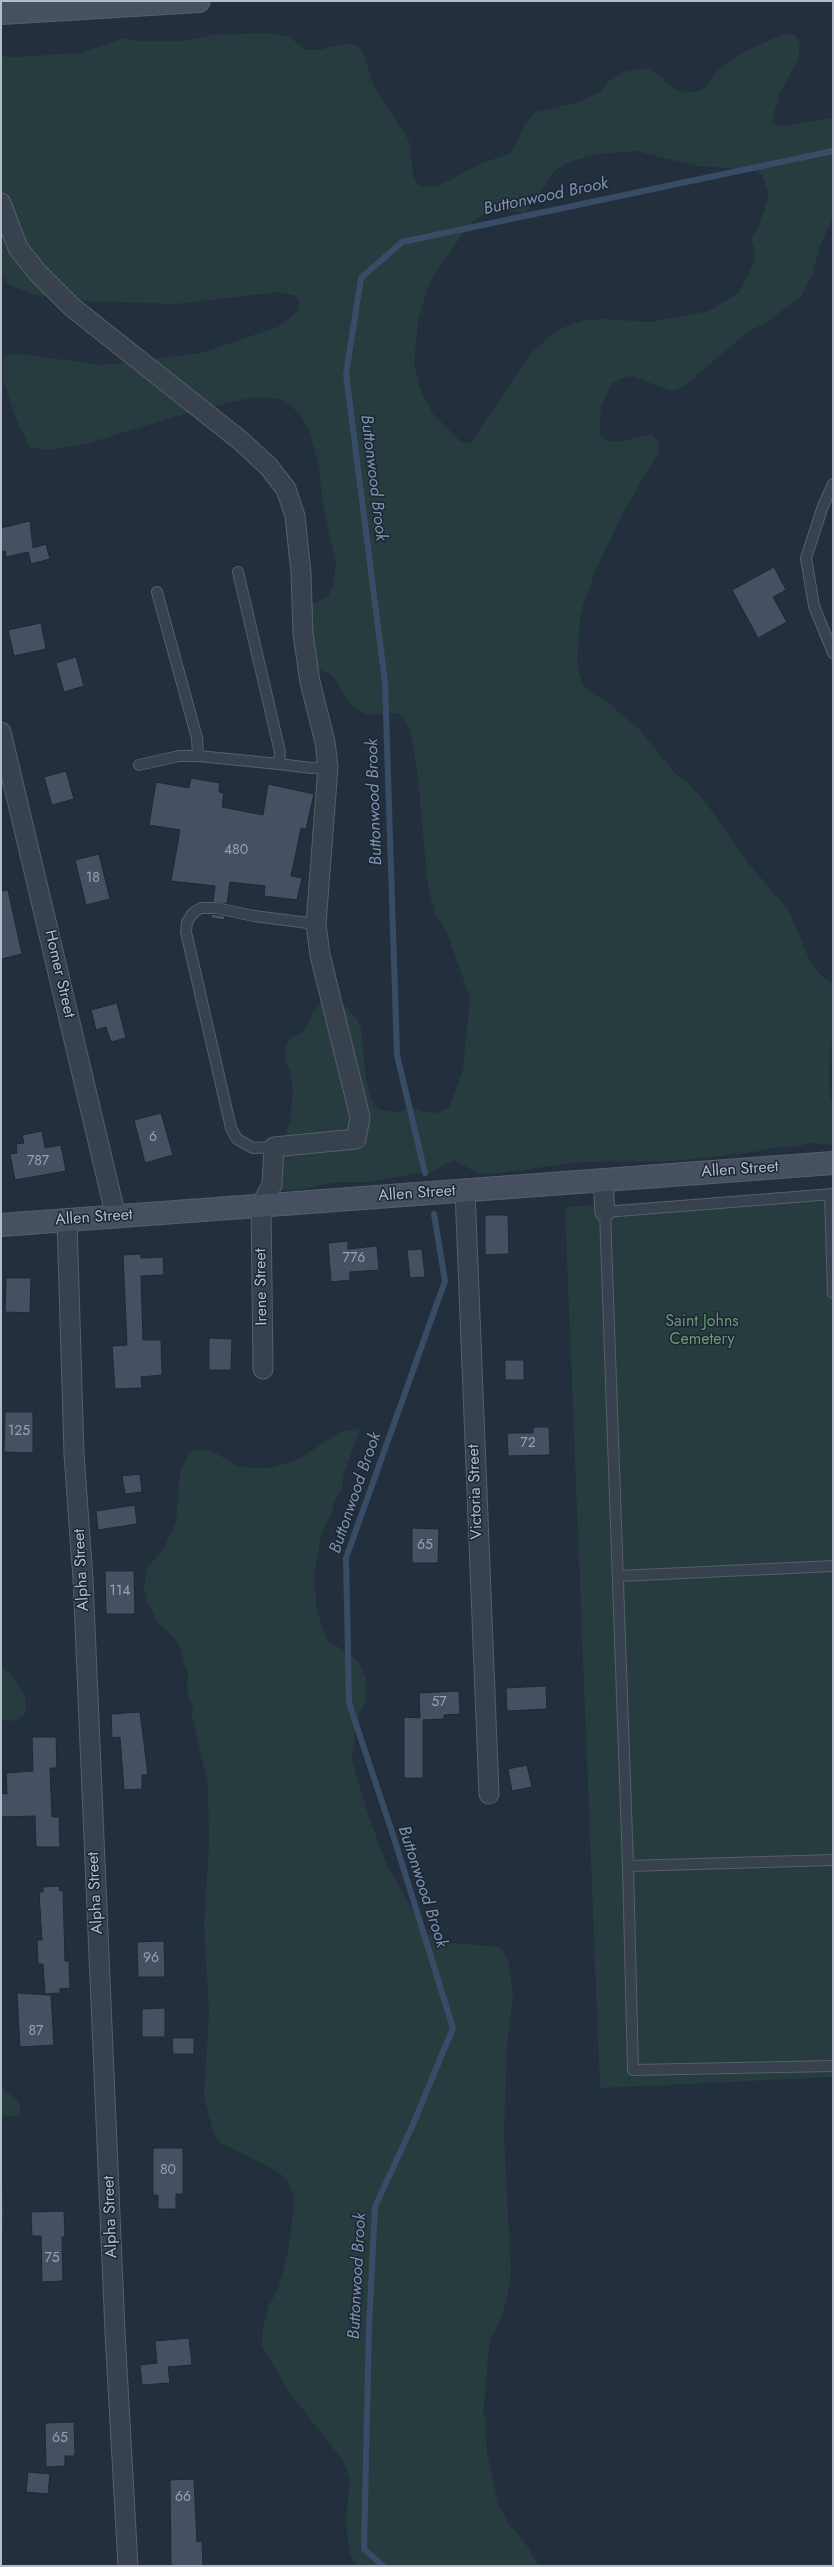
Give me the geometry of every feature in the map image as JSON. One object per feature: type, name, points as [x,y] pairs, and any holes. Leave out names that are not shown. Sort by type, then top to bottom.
[{"type":"street","points":[[1,13],[199,1]]},
{"type":"street","points":[[1,203],[18,248],[37,272],[72,307],[241,441],[269,466],[286,490],[295,516],[301,573],[303,634],[310,682],[325,742],[328,767],[316,924],[320,955],[360,1117],[356,1139],[274,1147],[272,1185],[261,1205]]},
{"type":"street","name":"Homer Street","points":[[1,732],[116,1217]]},
{"type":"street","name":"Allen Street","points":[[1,1225],[833,1162]]},
{"type":"street","points":[[603,1180],[605,1212]]},
{"type":"street","name":"Victoria Street","points":[[465,1190],[489,1794]]},
{"type":"street","name":"Irene Street","points":[[261,1205],[263,1369]]},
{"type":"street","name":"Alpha Street","points":[[67,1220],[74,1454],[83,1579],[115,2332],[128,2566]]},
{"type":"lane","points":[[833,484],[823,506],[806,558],[814,606],[833,653]]},
{"type":"lane","points":[[238,572],[280,752],[279,764]]},
{"type":"lane","points":[[157,592],[197,738],[198,756]]},
{"type":"lane","points":[[139,765],[179,756],[198,756],[311,768],[328,767]]},
{"type":"lane","points":[[274,1147],[253,1148],[237,1139],[231,1128],[186,932],[187,922],[193,913],[201,908],[216,908],[254,916],[316,924]]},
{"type":"lane","points":[[833,1293],[832,1194],[605,1212],[619,1576],[628,1866],[632,2070],[833,2066]]},
{"type":"lane","points":[[619,1576],[833,1566]]},
{"type":"lane","points":[[628,1866],[833,1860]]},
{"type":"green space","points":[[264,33],[288,36],[306,50],[319,50],[343,44],[357,45],[364,55],[373,85],[409,141],[413,175],[416,182],[422,187],[438,186],[485,162],[511,153],[525,124],[536,112],[579,102],[601,91],[608,82],[623,72],[649,68],[678,91],[697,92],[705,87],[715,73],[736,56],[783,34],[795,35],[800,42],[798,60],[780,92],[771,124],[786,126],[833,118],[833,217],[820,246],[812,276],[800,298],[767,322],[748,332],[683,387],[672,391],[632,376],[622,378],[612,383],[601,406],[600,435],[608,441],[619,442],[652,434],[659,442],[658,453],[621,516],[594,574],[580,615],[577,666],[582,683],[591,693],[606,701],[638,728],[674,772],[691,786],[706,803],[750,865],[789,911],[810,961],[819,973],[833,985],[833,1032],[829,1062],[829,1093],[833,1103],[833,1145],[810,1143],[795,1147],[778,1147],[754,1152],[673,1161],[580,1162],[500,1173],[477,1173],[454,1160],[426,1174],[419,1173],[367,1182],[338,1182],[292,1191],[266,1187],[290,1122],[293,1092],[290,1071],[285,1059],[286,1046],[291,1037],[302,1033],[311,1019],[312,1014],[321,1003],[335,1002],[345,1006],[357,1019],[361,1029],[366,1079],[372,1102],[380,1110],[394,1112],[414,1108],[421,1111],[438,1113],[450,1106],[463,1069],[470,998],[446,930],[436,916],[428,887],[417,768],[410,732],[406,722],[398,713],[368,715],[351,706],[330,674],[313,667],[307,607],[328,596],[333,587],[336,563],[323,506],[319,466],[309,430],[300,414],[282,399],[254,397],[193,411],[86,444],[47,450],[30,447],[16,419],[3,379],[3,360],[7,355],[19,354],[103,365],[201,353],[280,326],[298,310],[299,301],[296,296],[281,292],[175,304],[88,301],[34,295],[8,284],[1,275],[1,56],[16,57],[79,53],[125,38],[139,41],[184,41],[212,35]],"holes":[[[636,151],[697,166],[755,170],[762,175],[769,195],[760,223],[751,239],[755,252],[754,262],[740,292],[709,311],[650,322],[604,319],[582,321],[557,330],[531,353],[470,444],[461,442],[433,414],[420,389],[414,365],[418,320],[431,279],[469,225],[480,216],[495,209],[504,209],[525,214],[555,171],[569,162],[598,154]]]},
{"type":"green space","name":"Saint Johns Cemetery","points":[[833,1190],[833,2077],[600,2088],[565,1207]]},
{"type":"green space","points":[[360,1428],[343,1476],[342,1489],[334,1502],[331,1516],[322,1531],[314,1577],[317,1611],[327,1640],[351,1655],[360,1664],[366,1679],[365,1703],[356,1722],[352,1760],[369,1818],[387,1865],[425,1932],[443,1942],[499,1947],[508,1959],[513,1995],[507,2045],[504,2133],[511,2273],[507,2301],[494,2334],[490,2337],[483,2414],[485,2417],[487,2453],[498,2503],[510,2526],[524,2541],[539,2566],[357,2566],[350,2554],[346,2520],[350,2479],[344,2462],[289,2392],[262,2346],[263,2329],[269,2305],[278,2289],[288,2253],[294,2205],[293,2194],[287,2179],[278,2172],[221,2143],[214,2134],[204,2097],[209,2013],[204,1924],[209,1843],[208,1784],[192,1717],[193,1708],[187,1690],[188,1674],[183,1661],[182,1650],[174,1637],[158,1623],[147,1602],[144,1589],[147,1568],[164,1548],[176,1522],[180,1472],[189,1454],[196,1450],[212,1451],[239,1467],[272,1468],[299,1459],[340,1432]]},
{"type":"green space","points":[[1,1666],[10,1673],[25,1696],[26,1712],[21,1718],[13,1721],[1,1720]]},
{"type":"green space","points":[[1,2087],[16,2099],[20,2107],[20,2116],[1,2117]]},
{"type":"green space","points":[[1,2174],[4,2212],[1,2245]]},
{"type":"building","points":[[30,521],[33,548],[46,544],[50,559],[31,564],[28,552],[6,557],[5,551],[1,552],[1,528]]},
{"type":"building","points":[[774,567],[786,590],[773,597],[787,622],[758,638],[732,590]]},
{"type":"building","points":[[41,623],[46,649],[14,656],[8,630]]},
{"type":"building","points":[[76,657],[84,686],[64,692],[56,663]]},
{"type":"building","points":[[66,771],[74,799],[52,805],[44,777]]},
{"type":"building","points":[[191,778],[220,783],[219,792],[224,793],[222,807],[263,815],[268,784],[314,794],[306,829],[301,828],[291,876],[302,878],[297,900],[264,896],[265,886],[230,882],[227,904],[213,902],[215,886],[171,881],[180,830],[149,825],[156,782],[189,788]]},
{"type":"building","points":[[99,854],[110,899],[86,905],[75,860]]},
{"type":"building","points":[[8,890],[22,954],[1,959],[1,891]]},
{"type":"building","points":[[211,914],[225,916],[224,920],[211,918]]},
{"type":"building","points":[[117,1003],[126,1038],[111,1042],[106,1027],[96,1030],[91,1010]]},
{"type":"building","points":[[161,1113],[173,1155],[145,1163],[134,1120]]},
{"type":"building","points":[[42,1131],[45,1148],[61,1145],[66,1171],[15,1180],[10,1154],[17,1153],[16,1144],[24,1143],[22,1135]]},
{"type":"building","points":[[485,1215],[508,1215],[509,1254],[485,1255]]},
{"type":"building","points":[[348,1241],[348,1249],[377,1246],[379,1270],[350,1272],[350,1280],[331,1282],[328,1243]]},
{"type":"building","points":[[422,1249],[425,1277],[410,1278],[407,1250]]},
{"type":"building","points":[[141,1254],[141,1258],[163,1257],[164,1275],[141,1276],[143,1340],[161,1340],[162,1375],[141,1377],[142,1388],[115,1389],[112,1346],[127,1345],[123,1255]]},
{"type":"building","points":[[6,1278],[31,1278],[30,1313],[5,1312]]},
{"type":"building","points":[[209,1338],[232,1339],[231,1370],[209,1370]]},
{"type":"building","points":[[505,1360],[524,1360],[524,1380],[505,1380]]},
{"type":"building","points":[[5,1412],[33,1412],[33,1453],[4,1452]]},
{"type":"building","points":[[533,1427],[549,1427],[550,1455],[508,1456],[507,1433],[533,1433]]},
{"type":"building","points":[[140,1474],[142,1492],[125,1494],[122,1476]]},
{"type":"building","points":[[135,1505],[137,1524],[98,1530],[96,1511]]},
{"type":"building","points":[[412,1528],[439,1529],[438,1563],[412,1563]]},
{"type":"building","points":[[105,1571],[134,1571],[135,1614],[106,1614]]},
{"type":"building","points":[[546,1686],[547,1709],[507,1711],[506,1688]]},
{"type":"building","points":[[459,1691],[460,1714],[444,1715],[444,1719],[423,1720],[423,1778],[404,1778],[404,1717],[420,1718],[419,1693]]},
{"type":"building","points":[[140,1712],[148,1775],[142,1775],[142,1789],[124,1790],[120,1737],[112,1738],[111,1714]]},
{"type":"building","points":[[32,1737],[56,1737],[57,1768],[50,1768],[52,1817],[59,1817],[60,1847],[36,1847],[35,1816],[1,1817],[1,1793],[7,1794],[6,1773],[33,1771]]},
{"type":"building","points":[[527,1765],[532,1787],[512,1791],[508,1769]]},
{"type":"building","points":[[59,1886],[60,1891],[63,1890],[65,1961],[69,1961],[70,1988],[60,1989],[60,1993],[45,1994],[43,1964],[38,1964],[37,1940],[42,1940],[39,1892],[43,1892],[43,1887]]},
{"type":"building","points":[[164,1941],[165,1977],[138,1977],[137,1942]]},
{"type":"building","points":[[17,1993],[51,1995],[54,2045],[20,2047]]},
{"type":"building","points":[[165,2008],[165,2037],[142,2037],[142,2009]]},
{"type":"building","points":[[172,2038],[194,2038],[194,2054],[173,2054]]},
{"type":"building","points":[[153,2148],[183,2148],[183,2194],[176,2194],[176,2209],[158,2209],[158,2195],[153,2195]]},
{"type":"building","points":[[64,2211],[65,2237],[62,2237],[63,2281],[42,2282],[41,2236],[32,2236],[31,2212]]},
{"type":"building","points":[[189,2338],[192,2365],[168,2367],[170,2383],[142,2385],[140,2365],[157,2363],[155,2341]]},
{"type":"building","points":[[74,2422],[75,2456],[65,2456],[65,2466],[46,2467],[45,2423]]},
{"type":"building","points":[[28,2472],[50,2474],[48,2494],[26,2492]]},
{"type":"building","points":[[194,2479],[197,2542],[202,2541],[203,2566],[171,2566],[170,2480]]},
{"type":"waterway","name":"Buttonwood Brook","points":[[425,1173],[397,1055],[385,682],[346,374],[361,278],[402,242],[833,151]]},
{"type":"waterway","name":"Buttonwood Brook","points":[[383,2566],[364,2549],[369,2326],[375,2207],[414,2122],[453,2028],[394,1838],[349,1703],[346,1558],[445,1281],[434,1214]]}]
